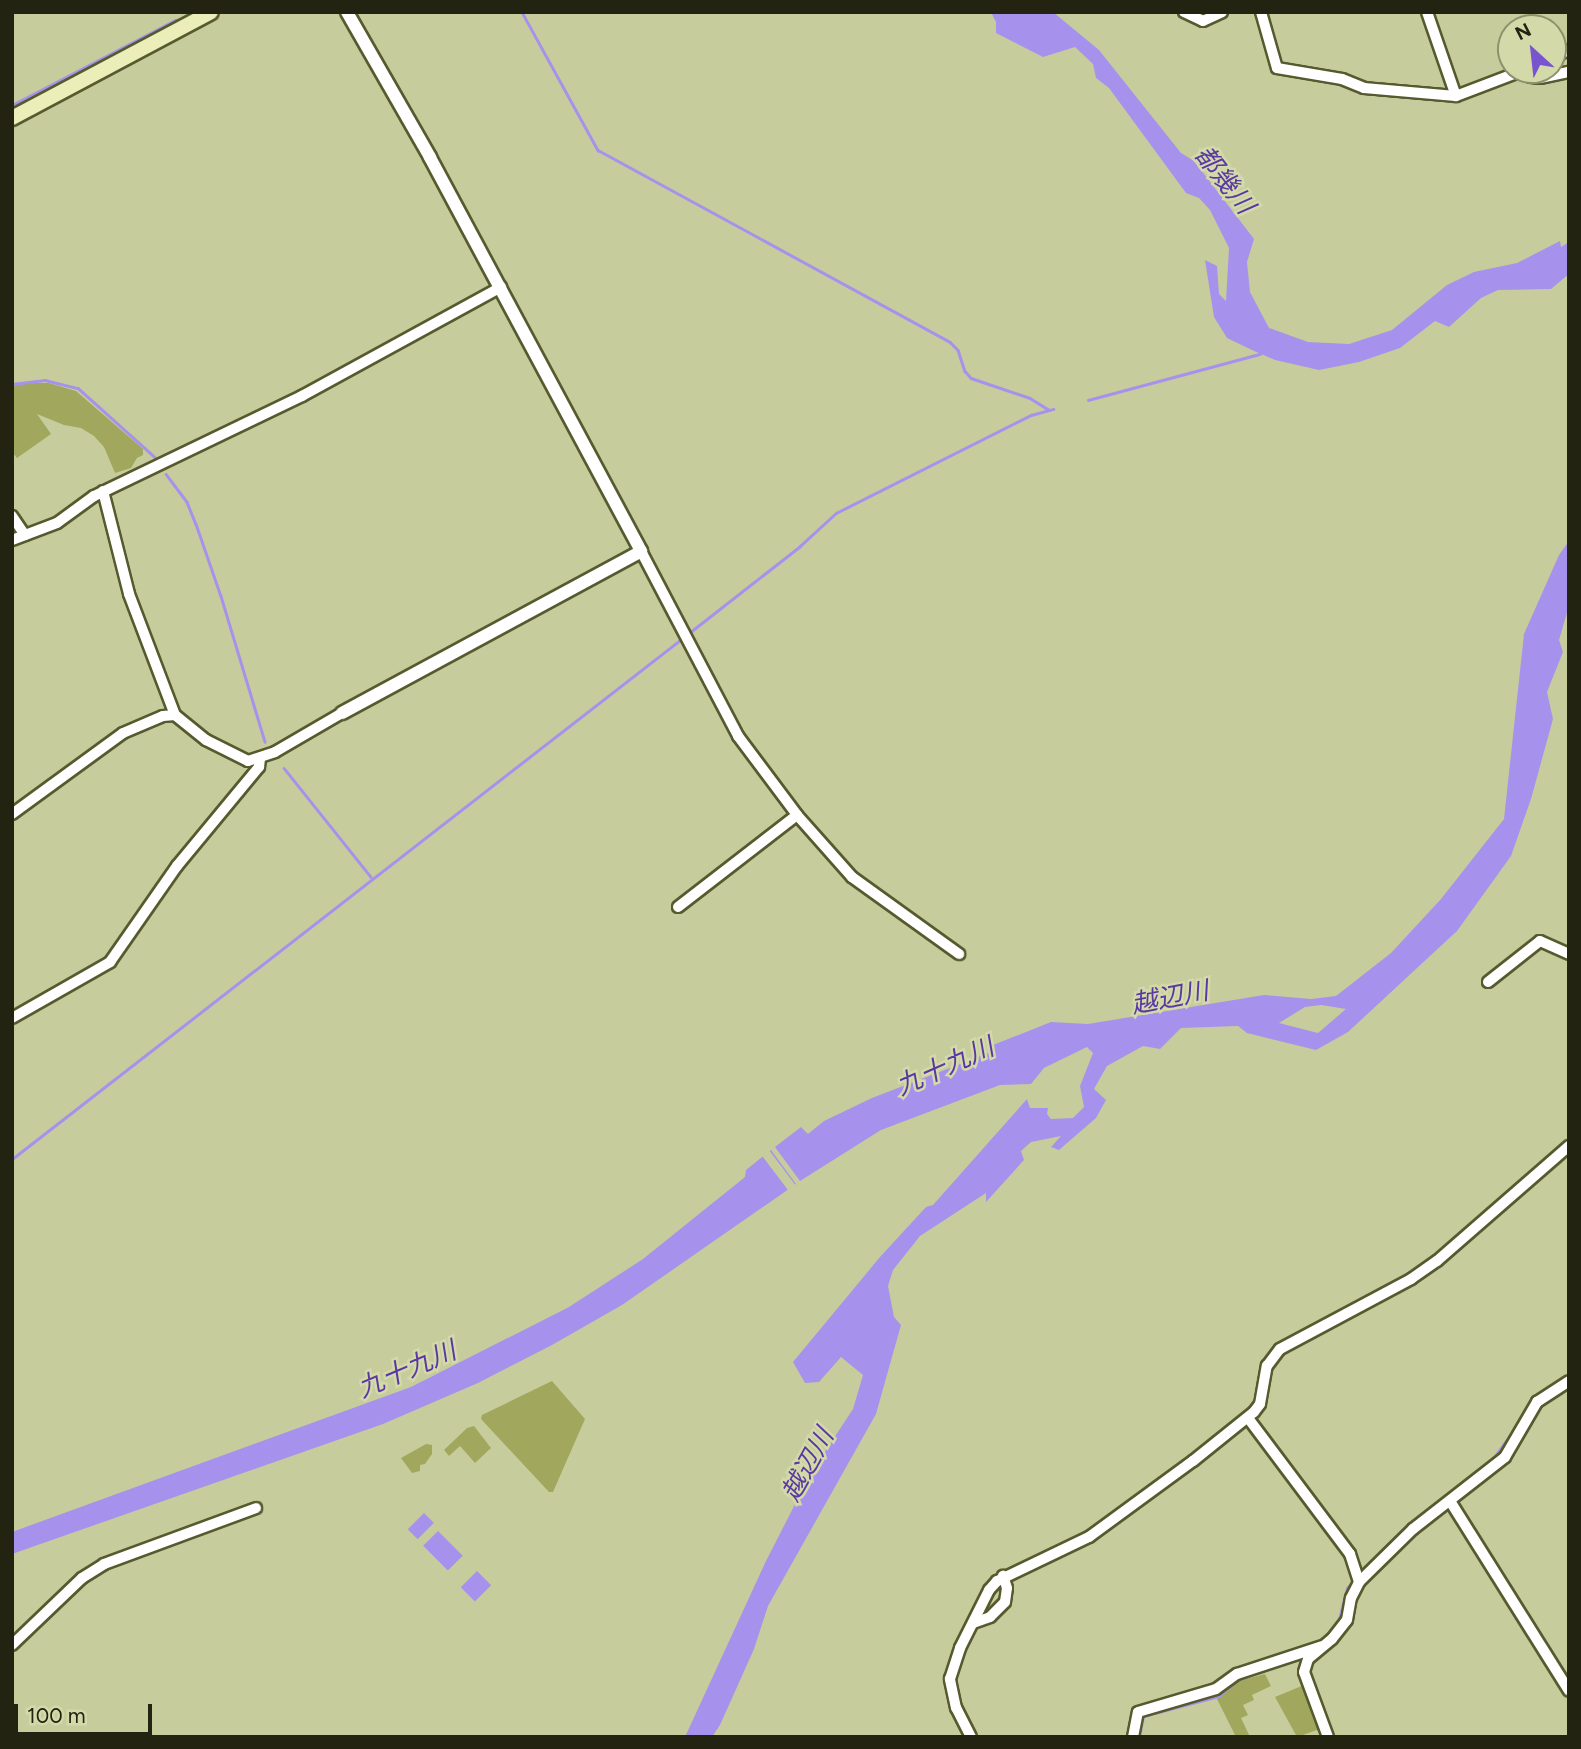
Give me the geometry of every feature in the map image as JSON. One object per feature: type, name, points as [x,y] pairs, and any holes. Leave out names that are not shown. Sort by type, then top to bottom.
[{"type":"main road","points":[[12,118],[211,12]]},
{"type":"street","points":[[346,12],[409,119],[501,288],[691,641],[738,736],[797,815],[852,877],[959,954]]},
{"type":"street","points":[[1184,12],[1203,21],[1222,12]]},
{"type":"street","points":[[1261,12],[1277,68],[1342,79],[1364,88],[1456,96],[1524,70],[1531,77],[1540,78],[1569,72]]},
{"type":"street","points":[[1427,12],[1456,96]]},
{"type":"street","points":[[12,540],[57,523],[103,491],[302,396],[501,288]]},
{"type":"street","points":[[103,491],[130,594],[174,715],[206,740],[233,756],[248,761],[260,759],[641,551]]},
{"type":"street","points":[[12,516],[25,535]]},
{"type":"street","points":[[13,811],[123,733],[163,716],[174,715]]},
{"type":"street","points":[[12,1018],[110,962],[177,866],[259,767],[260,759]]},
{"type":"street","points":[[678,907],[797,815]]},
{"type":"street","points":[[1488,982],[1540,941],[1569,954]]},
{"type":"street","points":[[971,1737],[956,1708],[950,1679],[960,1648],[989,1590],[1003,1576],[1089,1537],[1248,1418],[1260,1404],[1267,1366],[1280,1349],[1411,1279],[1437,1261],[1569,1146]]},
{"type":"street","points":[[1327,1736],[1304,1672],[1308,1659],[1332,1639],[1347,1620],[1359,1583],[1413,1529],[1505,1457],[1538,1402],[1569,1381]]},
{"type":"street","points":[[1248,1418],[1350,1554],[1359,1583]]},
{"type":"street","points":[[1450,1501],[1569,1691]]},
{"type":"street","points":[[12,1646],[82,1578],[104,1564],[257,1508]]},
{"type":"street","points":[[973,1623],[990,1617],[1005,1602],[1007,1588],[1003,1576]]},
{"type":"street","points":[[1133,1737],[1138,1712],[1216,1689],[1237,1674],[1322,1646]]},
{"type":"green space","points":[[49,383],[76,391],[143,449],[143,455],[137,458],[131,468],[115,473],[104,447],[94,436],[81,428],[64,425],[37,414],[51,434],[17,458],[12,452],[12,386]]},
{"type":"green space","points":[[552,1381],[585,1419],[553,1492],[549,1492],[481,1419],[482,1415]]},
{"type":"green space","points":[[474,1426],[491,1448],[475,1463],[460,1446],[449,1456],[444,1450],[467,1428]]},
{"type":"green space","points":[[426,1444],[432,1445],[432,1454],[425,1464],[420,1465],[420,1471],[412,1473],[401,1458]]},
{"type":"green space","points":[[1265,1674],[1271,1686],[1252,1695],[1254,1700],[1243,1705],[1248,1715],[1241,1718],[1250,1737],[1236,1737],[1217,1699],[1238,1681]]},
{"type":"green space","points":[[1304,1685],[1320,1729],[1297,1737],[1275,1697]]},
{"type":"shaded area","points":[[991,12],[1053,12],[1099,50],[1181,153],[1194,161],[1254,239],[1247,262],[1250,292],[1269,328],[1308,342],[1349,344],[1392,330],[1447,285],[1474,272],[1517,263],[1560,241],[1561,247],[1569,242],[1569,274],[1551,289],[1498,290],[1481,298],[1449,327],[1435,321],[1400,348],[1359,362],[1319,370],[1275,360],[1252,350],[1227,338],[1214,317],[1205,260],[1217,266],[1219,294],[1226,301],[1229,248],[1210,210],[1199,198],[1186,193],[1109,88],[1096,78],[1093,64],[1075,47],[1043,57],[996,33],[996,22]]},
{"type":"shaded area","points":[[1569,541],[1569,606],[1559,640],[1563,652],[1547,692],[1553,719],[1531,799],[1511,856],[1457,931],[1348,1032],[1316,1050],[1247,1033],[1238,1026],[1181,1028],[1160,1049],[1143,1046],[1107,1066],[1094,1089],[1106,1100],[1096,1118],[1059,1150],[1051,1147],[1061,1136],[1031,1142],[1021,1151],[1024,1160],[986,1202],[986,1193],[920,1236],[893,1270],[888,1286],[894,1317],[901,1325],[876,1414],[768,1606],[754,1649],[720,1725],[712,1737],[685,1737],[766,1561],[811,1473],[853,1409],[863,1375],[841,1357],[819,1382],[805,1383],[793,1362],[880,1257],[926,1207],[933,1205],[1027,1099],[1030,1108],[1048,1108],[1047,1114],[1051,1119],[1073,1118],[1084,1107],[1080,1086],[1093,1053],[1087,1047],[1044,1068],[1031,1084],[1000,1085],[881,1130],[800,1181],[775,1147],[801,1127],[808,1134],[824,1121],[872,1098],[994,1051],[993,1045],[1051,1022],[1088,1024],[1264,995],[1311,999],[1336,996],[1391,953],[1441,899],[1504,819],[1524,634],[1559,555]],"holes":[[[1321,1005],[1346,1009],[1318,1033],[1279,1023],[1305,1007]]]},
{"type":"shaded area","points":[[771,1150],[796,1184],[622,1305],[552,1345],[478,1383],[383,1424],[12,1554],[12,1532],[411,1387],[569,1307],[643,1259],[745,1177],[746,1170]]},
{"type":"shaded area","points":[[424,1513],[434,1523],[418,1539],[408,1529]]},
{"type":"shaded area","points":[[438,1531],[463,1556],[448,1571],[423,1546]]},
{"type":"shaded area","points":[[477,1571],[491,1585],[475,1601],[461,1587]]},
{"type":"pier","points":[[769,1150],[796,1186],[789,1191],[762,1155]]},
{"type":"waterway","points":[[522,12],[598,150],[950,342],[958,350],[965,371],[971,378],[1030,398],[1049,410]]},
{"type":"waterway","points":[[12,105],[175,20]]},
{"type":"waterway","points":[[1088,400],[1260,354]]},
{"type":"waterway","points":[[12,384],[45,380],[78,388],[155,457]]},
{"type":"waterway","points":[[689,633],[799,547],[836,513],[1031,415],[1053,409]]},
{"type":"waterway","points":[[166,474],[187,502],[196,524],[221,596],[265,742]]},
{"type":"waterway","points":[[12,1159],[684,637]]},
{"type":"waterway","points":[[284,768],[371,877]]},
{"type":"waterway","points":[[1539,1395],[1569,1375]]},
{"type":"waterway","points":[[1490,1463],[1519,1423]]},
{"type":"waterway","points":[[1421,1516],[1455,1490]]},
{"type":"waterway","points":[[1337,1627],[1347,1588],[1356,1579]]},
{"type":"waterway","points":[[1139,1737],[1143,1716],[1219,1696],[1237,1680],[1289,1661]]},
{"type":"water label","name":"都幾川","points":[[1224,180]]},
{"type":"water label","name":"越辺川","points":[[1170,998]]},
{"type":"water label","name":"九十九川","points":[[945,1067]]},
{"type":"water label","name":"九十九川","points":[[407,1370]]},
{"type":"water label","name":"越辺川","points":[[808,1465]]}]
